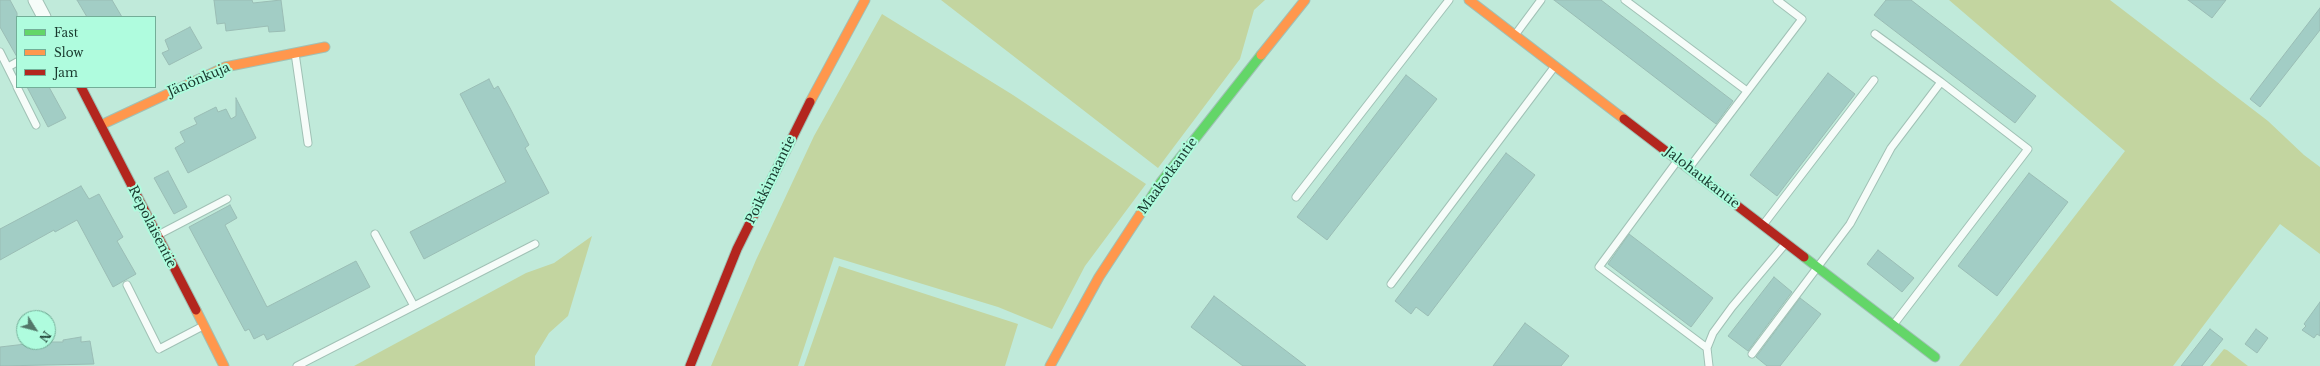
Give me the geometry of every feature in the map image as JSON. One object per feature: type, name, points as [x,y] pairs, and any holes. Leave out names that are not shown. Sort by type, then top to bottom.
[{"type":"street","points":[[35,0],[43,16]]},
{"type":"street","name":"Poikkimaantie","points":[[690,366],[741,242],[800,121],[865,0]]},
{"type":"street","name":"Maakotkantie","points":[[1050,366],[1099,277],[1161,182],[1305,0]]},
{"type":"street","name":"Jalohaukantie","points":[[1469,0],[1935,357]]},
{"type":"street","name":"Jänönkuja","points":[[102,125],[225,67],[325,47]]},
{"type":"street","name":"Repolaisentie","points":[[83,88],[224,366]]},
{"type":"lane","points":[[1296,197],[1449,0]]},
{"type":"lane","points":[[1515,35],[1541,0]]},
{"type":"lane","points":[[1625,0],[1747,91]]},
{"type":"lane","points":[[1689,168],[1802,19],[1777,0]]},
{"type":"lane","points":[[1875,34],[1941,82],[2028,149],[1894,325]]},
{"type":"lane","points":[[0,52],[16,85]]},
{"type":"lane","points":[[295,53],[308,143]]},
{"type":"lane","points":[[8,67],[16,63]]},
{"type":"lane","points":[[1391,284],[1555,66]]},
{"type":"lane","points":[[1763,225],[1874,80]]},
{"type":"lane","points":[[1752,354],[1819,268],[1850,224],[1892,148],[1941,82]]},
{"type":"lane","points":[[18,88],[36,125]]},
{"type":"lane","points":[[1678,160],[1599,267],[1707,348]]},
{"type":"lane","points":[[157,235],[227,198]]},
{"type":"lane","points":[[375,234],[414,306]]},
{"type":"lane","points":[[1709,366],[1707,348],[1713,333],[1732,307],[1786,243]]},
{"type":"lane","points":[[297,366],[535,244]]},
{"type":"lane","points":[[127,285],[159,349],[203,326]]},
{"type":"green space","points":[[941,0],[1265,0],[1254,10],[1240,59],[1158,168]]},
{"type":"green space","points":[[1949,0],[2110,0],[2268,121],[2304,155],[2320,167],[2320,254],[2280,224],[2173,366],[1959,366],[2125,151]]},
{"type":"green space","points":[[882,14],[1013,95],[1146,184],[1085,266],[1052,329],[998,307],[834,257],[798,366],[711,366],[756,260],[814,136]]},
{"type":"green space","points":[[592,236],[568,316],[549,333],[535,356],[535,366],[354,366],[526,273],[554,263]]},
{"type":"green space","points":[[839,266],[1018,324],[1005,366],[804,366]]},
{"type":"green space","points":[[2224,349],[2227,350],[2248,366],[2210,366]]},
{"type":"building","points":[[0,0],[10,0],[17,13],[16,55],[0,27]]},
{"type":"building","points":[[77,0],[112,0],[121,16],[86,16]]},
{"type":"building","points":[[214,0],[252,0],[253,3],[281,0],[285,31],[269,32],[268,26],[226,31],[225,23],[217,24]]},
{"type":"building","points":[[1554,0],[1601,0],[1733,101],[1716,124]]},
{"type":"building","points":[[1886,0],[1911,0],[2036,96],[2015,123],[1874,15]]},
{"type":"building","points":[[2188,0],[2226,0],[2212,18]]},
{"type":"building","points":[[2320,8],[2320,30],[2260,107],[2250,99]]},
{"type":"building","points":[[190,27],[202,48],[169,65],[162,53],[169,50],[165,40]]},
{"type":"building","points":[[1828,73],[1855,94],[1777,196],[1750,175]]},
{"type":"building","points":[[1406,75],[1437,99],[1327,240],[1297,217]]},
{"type":"building","points":[[489,79],[494,89],[498,86],[510,108],[529,145],[525,148],[549,193],[424,259],[410,232],[506,182],[460,94]]},
{"type":"building","points":[[28,88],[50,88],[66,118],[48,127]]},
{"type":"building","points":[[236,98],[256,138],[188,173],[175,148],[185,142],[180,132],[197,124],[194,118],[216,107],[218,112],[226,109],[231,119],[236,116]]},
{"type":"building","points":[[1506,153],[1535,175],[1428,316],[1416,307],[1411,314],[1395,301]]},
{"type":"building","points":[[168,171],[187,207],[174,214],[154,178]]},
{"type":"building","points":[[2029,173],[2068,202],[1997,296],[1958,266]]},
{"type":"building","points":[[81,186],[89,199],[99,194],[123,237],[117,241],[136,274],[113,287],[77,220],[55,232],[54,230],[0,260],[0,229]]},
{"type":"building","points":[[230,205],[237,218],[225,225],[267,307],[356,261],[370,287],[267,340],[264,334],[254,339],[249,329],[245,331],[189,227]]},
{"type":"building","points":[[1629,234],[1713,298],[1691,327],[1608,264]]},
{"type":"building","points":[[1878,250],[1914,278],[1902,292],[1867,264]]},
{"type":"building","points":[[1774,277],[1792,292],[1748,351],[1728,336]]},
{"type":"building","points":[[1214,296],[1306,366],[1243,366],[1191,327]]},
{"type":"building","points":[[1800,298],[1821,314],[1780,366],[1767,366],[1756,357]]},
{"type":"building","points":[[2320,302],[2320,336],[2317,334],[2314,338],[2302,330],[2306,326],[2304,324]]},
{"type":"building","points":[[1525,323],[1569,356],[1561,366],[1493,366]]},
{"type":"building","points":[[2210,329],[2223,339],[2202,366],[2181,366]]},
{"type":"building","points":[[2256,329],[2268,338],[2257,353],[2245,344]]},
{"type":"building","points":[[81,337],[81,342],[90,341],[94,364],[0,366],[0,347],[16,345],[16,350],[56,350],[56,342],[63,342],[63,340]]},
{"type":"traffic: fast","points":[[1141,213],[1161,182],[1261,55]]},
{"type":"traffic: fast","points":[[1804,257],[1935,357]]},
{"type":"traffic: slow","points":[[810,102],[865,0]]},
{"type":"traffic: slow","points":[[1261,55],[1305,0]]},
{"type":"traffic: slow","points":[[1469,0],[1624,119]]},
{"type":"traffic: slow","points":[[101,125],[225,67],[325,47]]},
{"type":"traffic: slow","points":[[1050,366],[1099,277],[1141,213]]},
{"type":"traffic: slow","points":[[196,310],[224,366]]},
{"type":"traffic: jam","points":[[82,88],[196,310]]},
{"type":"traffic: jam","points":[[690,366],[737,249],[810,102]]},
{"type":"traffic: jam","points":[[1624,119],[1804,257]]}]
